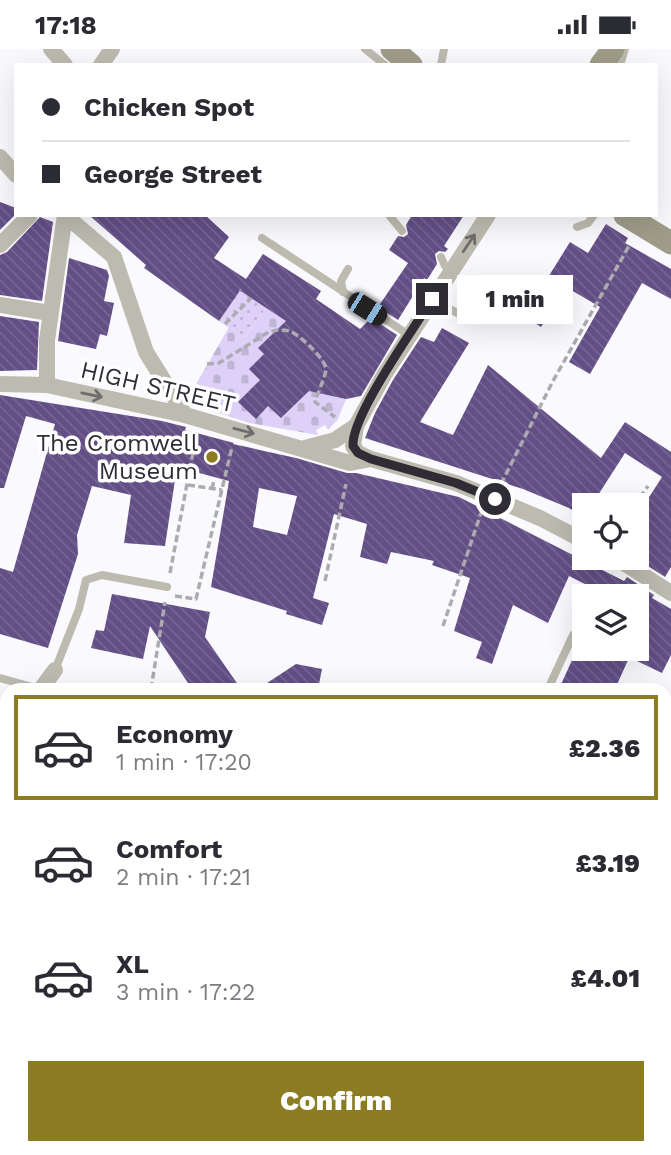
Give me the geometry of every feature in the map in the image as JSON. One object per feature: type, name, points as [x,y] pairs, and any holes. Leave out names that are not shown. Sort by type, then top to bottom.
[{"type":"main road","points":[[392,49],[409,63]]},
{"type":"main road","points":[[633,221],[671,243]]},
{"type":"street","points":[[51,49],[63,63]]},
{"type":"street","points":[[1,160],[14,173]]},
{"type":"street","points":[[0,245],[28,217]]},
{"type":"street","points":[[47,385],[47,339],[65,217]]},
{"type":"street","points":[[67,217],[114,257],[146,352],[192,417]]},
{"type":"street","points":[[371,459],[358,453],[353,446],[356,426],[432,299],[446,264],[486,217]]},
{"type":"street","points":[[0,305],[50,313]]},
{"type":"street","name":"HIGH STREET","points":[[0,384],[47,385],[192,417],[351,463],[371,459],[456,483],[572,535]]},
{"type":"street","points":[[304,448],[335,440],[356,426]]},
{"type":"street","points":[[635,570],[671,593]]},
{"type":"street","points":[[45,683],[55,670]]},
{"type":"lane","points":[[365,49],[382,63]]},
{"type":"lane","points":[[391,217],[402,231]]},
{"type":"lane","points":[[577,227],[588,223],[592,217]]},
{"type":"lane","points":[[262,238],[409,335]]},
{"type":"lane","points":[[345,295],[341,284],[348,269]]},
{"type":"lane","points":[[432,299],[466,318]]},
{"type":"lane","points":[[55,670],[79,609],[86,580],[102,575],[167,591]]},
{"type":"lane","points":[[551,683],[572,637]]},
{"type":"lane","points":[[0,678],[18,683]]},
{"type":"path","points":[[443,626],[491,497],[633,221]]},
{"type":"path","points":[[225,324],[251,298]]},
{"type":"path","points":[[206,364],[219,363],[267,333],[275,330],[291,331],[301,337],[325,363],[326,370],[315,402],[338,419]]},
{"type":"path","points":[[152,683],[188,485],[192,417]]},
{"type":"path","points":[[167,591],[197,599],[233,442]]},
{"type":"path","points":[[212,489],[214,480]]},
{"type":"path","points":[[325,581],[346,484]]},
{"type":"path","points":[[188,485],[222,491]]},
{"type":"path","points":[[643,493],[648,486]]},
{"type":"green space","points":[[239,290],[266,307],[245,338],[219,321]]},
{"type":"green space","points":[[266,307],[333,352],[325,394],[346,399],[338,419],[328,430],[325,425],[316,430],[318,435],[249,423],[187,400],[229,327],[245,338]]},
{"type":"building","points":[[0,202],[14,207],[14,216],[0,230]]},
{"type":"building","points":[[40,217],[53,222],[42,301],[0,295],[0,255],[7,252]]},
{"type":"building","points":[[91,217],[207,217],[229,237],[214,258],[246,279],[263,254],[321,291],[316,299],[360,329],[371,318],[397,335],[361,396],[346,399],[309,391],[281,418],[268,406],[256,419],[238,402],[260,380],[249,369],[264,354],[258,348],[286,321],[240,291],[219,321],[144,268],[146,265]]},
{"type":"building","points":[[411,217],[463,217],[444,246],[448,249],[435,254],[437,264],[427,280],[424,278],[398,320],[378,307],[408,263],[389,250],[398,236],[404,237],[408,234],[406,225]]},
{"type":"building","points":[[606,224],[628,238],[625,243],[671,269],[671,299],[642,283],[590,374],[569,362],[600,307],[566,287],[541,327],[524,316],[570,242],[588,253]]},
{"type":"building","points":[[69,258],[107,270],[109,276],[104,301],[114,303],[107,336],[100,334],[96,349],[58,341]]},
{"type":"building","points":[[0,316],[39,322],[37,370],[0,371]]},
{"type":"building","points":[[442,328],[469,343],[420,422],[453,435],[488,365],[601,458],[625,422],[671,452],[671,567],[665,577],[649,567],[649,497],[662,477],[625,453],[599,493],[572,493],[572,510],[523,489],[365,438],[393,380],[421,337],[434,342]]},
{"type":"building","points":[[0,395],[162,421],[233,444],[347,473],[459,497],[572,555],[572,570],[602,570],[624,581],[627,577],[638,584],[585,584],[569,576],[548,623],[513,605],[492,664],[476,658],[482,642],[454,631],[470,578],[432,565],[434,561],[391,552],[387,564],[360,557],[367,524],[334,514],[313,598],[329,603],[322,625],[211,587],[229,481],[177,467],[165,546],[124,543],[131,495],[92,486],[77,535],[78,554],[48,648],[0,634],[0,568],[13,572],[55,424],[26,416],[4,488],[0,488]],"holes":[[[259,488],[297,496],[287,535],[253,527]]]},
{"type":"building","points":[[649,592],[654,595],[652,598],[671,609],[671,655],[662,673],[637,661],[649,661]]},
{"type":"building","points":[[112,594],[210,612],[205,637],[237,683],[188,683],[150,626],[143,659],[91,648],[96,630],[104,631]]},
{"type":"building","points":[[572,660],[628,661],[618,683],[562,683]]},
{"type":"building","points":[[296,664],[322,669],[319,683],[267,683]]},
{"type":"place","name":"The Cromwell Museum","points":[[212,457]]},
{"type":"route","points":[[432,299],[384,375],[356,426],[353,446],[358,453],[371,459],[456,483],[495,499]]}]
